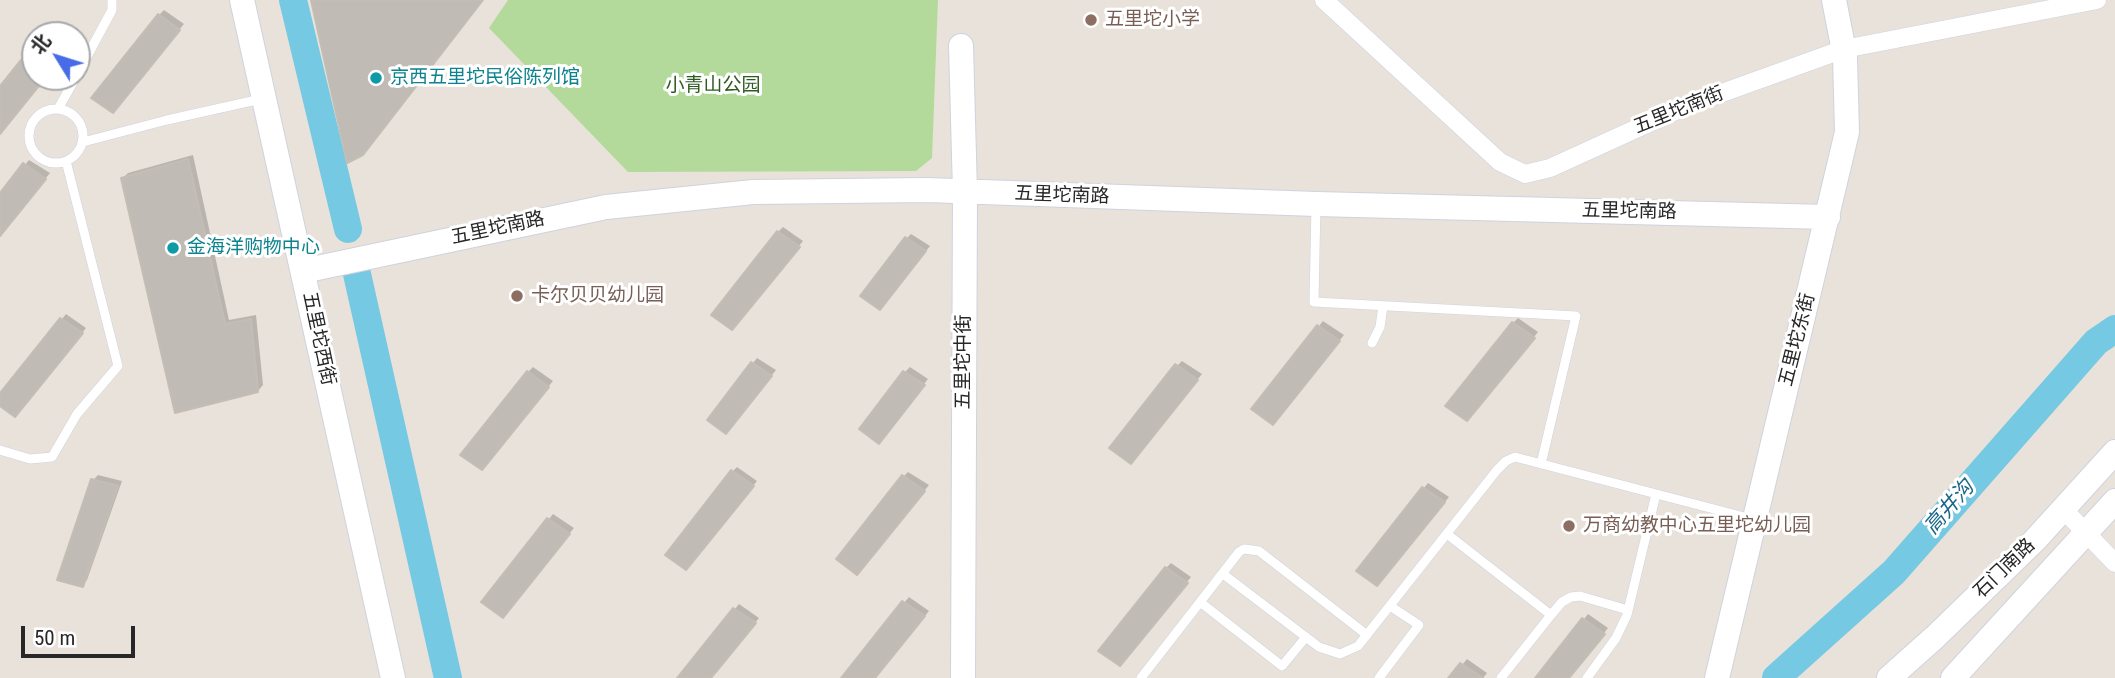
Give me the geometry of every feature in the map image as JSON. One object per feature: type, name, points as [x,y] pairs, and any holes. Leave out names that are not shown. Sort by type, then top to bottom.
[{"type":"street","name":"五里坨西街","points":[[242,0],[393,678]]},
{"type":"street","name":"五里坨南街","points":[[1324,0],[1500,162],[1525,174],[1550,168],[1686,106],[1844,49],[2097,0]]},
{"type":"street","name":"五里坨东街","points":[[1718,671],[1847,132],[1844,49],[1834,0]]},
{"type":"street","name":"五里坨中街","points":[[961,46],[965,192],[963,678]]},
{"type":"street","name":"五里坨南路","points":[[303,271],[606,207],[753,192],[928,190],[1316,204],[1828,217]]},
{"type":"street","name":"石门南路","points":[[1889,678],[1935,638],[2035,540],[2115,452]]},
{"type":"street","name":"石门南路","points":[[1953,678],[2115,501]]},
{"type":"street","points":[[2063,509],[2115,564]]},
{"type":"lane","points":[[91,49],[113,10],[112,0]]},
{"type":"lane","points":[[58,109],[68,91]]},
{"type":"lane","points":[[83,142],[265,98]]},
{"type":"lane","points":[[58,109],[75,117],[83,133],[83,142],[79,150],[66,161],[49,163],[35,153],[30,145],[31,128],[41,114],[58,109]]},
{"type":"lane","points":[[0,450],[30,459],[52,457],[77,414],[118,366],[66,161]]},
{"type":"lane","points":[[1316,204],[1314,302],[1576,317],[1541,464]]},
{"type":"lane","points":[[1372,343],[1380,327],[1383,306]]},
{"type":"lane","points":[[1223,574],[1319,647],[1340,654],[1358,646],[1506,461],[1515,457],[1754,520]]},
{"type":"lane","points":[[1587,678],[1616,638],[1628,610],[1656,494]]},
{"type":"lane","points":[[1447,534],[1551,615]]},
{"type":"lane","points":[[1141,678],[1239,552],[1252,548],[1367,635]]},
{"type":"lane","points":[[1501,678],[1562,602],[1571,597],[1580,596],[1628,610]]},
{"type":"lane","points":[[1200,602],[1282,666],[1306,637]]},
{"type":"lane","points":[[1379,678],[1419,625],[1390,606]]},
{"type":"green space","name":"小青山公园","points":[[508,0],[938,0],[932,158],[916,171],[628,172],[489,28]]},
{"type":"building","name":"京西五里坨民俗陈列馆","points":[[311,0],[483,0],[363,155],[347,163]]},
{"type":"building","points":[[158,14],[180,30],[113,113],[91,98]]},
{"type":"building","points":[[21,60],[21,91],[35,91],[0,134],[0,86]]},
{"type":"building","name":"金海洋购物中心","points":[[188,159],[225,324],[251,319],[258,392],[175,413],[121,178]]},
{"type":"building","points":[[23,163],[46,179],[0,236],[0,193]]},
{"type":"building","points":[[777,231],[800,247],[732,330],[711,315]]},
{"type":"building","points":[[905,237],[926,251],[880,310],[860,296]]},
{"type":"building","points":[[60,318],[83,333],[15,417],[0,406],[0,393]]},
{"type":"building","points":[[1512,322],[1535,338],[1467,421],[1445,406]]},
{"type":"building","points":[[1317,325],[1340,341],[1273,425],[1251,409]]},
{"type":"building","points":[[751,362],[772,376],[726,434],[707,420]]},
{"type":"building","points":[[1175,364],[1198,380],[1131,464],[1109,448]]},
{"type":"building","points":[[527,371],[549,387],[482,470],[460,455]]},
{"type":"building","points":[[903,371],[925,385],[879,444],[859,429]]},
{"type":"building","points":[[731,470],[754,486],[686,570],[665,555]]},
{"type":"building","points":[[902,475],[925,491],[857,575],[836,559]]},
{"type":"building","points":[[91,479],[118,486],[83,587],[57,580]]},
{"type":"building","points":[[1422,487],[1445,502],[1377,586],[1356,571]]},
{"type":"building","points":[[547,518],[570,534],[503,618],[481,602]]},
{"type":"building","points":[[1165,567],[1188,583],[1120,666],[1098,651]]},
{"type":"building","points":[[902,601],[925,616],[875,678],[841,678]]},
{"type":"building","points":[[733,608],[756,623],[711,678],[677,678]]},
{"type":"building","points":[[1582,618],[1605,634],[1569,678],[1535,678]]},
{"type":"building","points":[[1460,663],[1483,678],[1448,678]]},
{"type":"waterway","points":[[293,0],[348,229]]},
{"type":"waterway","points":[[357,274],[448,678]]},
{"type":"waterway","name":"高井沟","points":[[1776,678],[1894,572],[2096,342],[2115,329]]},
{"type":"place","name":"五里坨小学","points":[[1091,20]]},
{"type":"place","name":"京西五里坨民俗陈列馆","points":[[376,78]]},
{"type":"place","name":"金海洋购物中心","points":[[173,248]]},
{"type":"place","name":"卡尔贝贝幼儿园","points":[[517,296]]},
{"type":"place","name":"万商幼教中心五里坨幼儿园","points":[[1569,526]]}]
